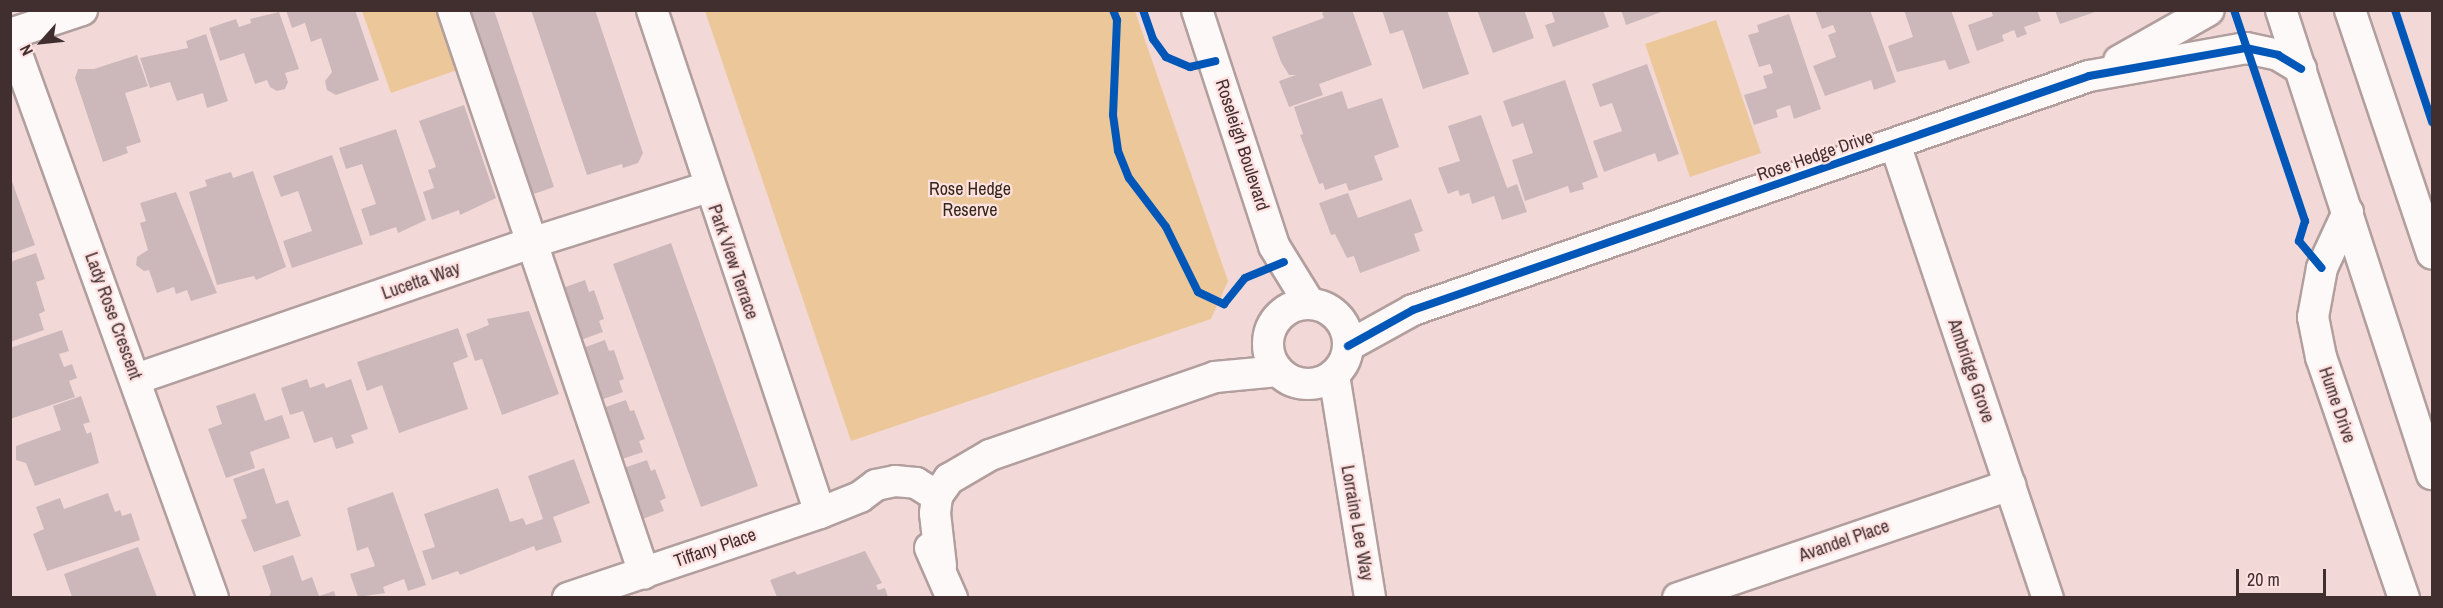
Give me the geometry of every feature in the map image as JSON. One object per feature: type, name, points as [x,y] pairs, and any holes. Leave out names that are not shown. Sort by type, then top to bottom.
[{"type":"street","points":[[10,34],[82,10]]},
{"type":"street","points":[[453,10],[534,242],[644,573]]},
{"type":"street","name":"Park View Terrace","points":[[651,10],[708,187],[820,513]]},
{"type":"street","name":"Roseleigh Boulevard","points":[[1197,10],[1274,246],[1310,304]]},
{"type":"street","name":"Rose Hedge Drive","points":[[2090,76],[2209,10]]},
{"type":"street","points":[[2281,10],[2348,212],[2428,431],[2433,474]]},
{"type":"street","points":[[2350,10],[2433,254]]},
{"type":"street","name":"Lady Rose Crescent","points":[[10,34],[213,597]]},
{"type":"street","name":"Rose Hedge Drive","points":[[1348,346],[1413,310],[2090,76],[2246,48],[2278,55],[2301,69]]},
{"type":"street","name":"Ambridge Grove","points":[[1895,144],[2048,597]]},
{"type":"street","name":"Lucetta Way","points":[[136,379],[534,242],[708,187]]},
{"type":"street","name":"Hume Drive","points":[[2348,212],[2322,268],[2313,317],[2321,357],[2403,597]]},
{"type":"street","name":"Roseleigh Boulevard","points":[[1274,246],[1279,315]]},
{"type":"street","points":[[952,597],[941,566],[935,513],[922,493],[990,455],[1215,377],[1278,371],[1305,385],[1334,375],[1348,346],[1338,317],[1310,304],[1299,304],[1279,315],[1267,342],[1215,377]]},
{"type":"street","name":"Rose Hedge Drive","points":[[1338,317],[1413,310]]},
{"type":"street","points":[[1267,342],[1278,371]]},
{"type":"street","name":"Lorraine Lee Way","points":[[1334,375],[1343,448],[1370,597]]},
{"type":"street","name":"Lorraine Lee Way","points":[[1305,385],[1343,448]]},
{"type":"street","name":"Avandel Place","points":[[1678,597],[2010,485]]},
{"type":"street","name":"Tiffany Place","points":[[568,597],[820,513],[860,497],[922,493]]},
{"type":"green space","points":[[362,11],[436,11],[457,70],[391,93]]},
{"type":"green space","name":"Rose Hedge Reserve","points":[[705,11],[1135,11],[1228,281],[1211,319],[851,441]]},
{"type":"green space","points":[[1716,20],[1761,153],[1690,177],[1645,44]]},
{"type":"building","points":[[286,10],[355,10],[379,80],[336,95],[327,90],[325,81],[332,72],[321,38],[311,42],[305,23],[292,28]]},
{"type":"building","points":[[465,10],[494,10],[554,187],[528,196]]},
{"type":"building","points":[[531,10],[595,10],[643,153],[638,163],[623,168],[622,164],[587,175]]},
{"type":"building","points":[[1328,10],[1352,10],[1372,65],[1319,84],[1323,95],[1289,107],[1279,81],[1296,75],[1289,75],[1281,62],[1272,37],[1324,18],[1322,13]]},
{"type":"building","points":[[1382,10],[1447,10],[1469,74],[1423,89],[1403,30],[1390,34]]},
{"type":"building","points":[[1477,10],[1524,10],[1534,38],[1493,53]]},
{"type":"building","points":[[1551,10],[1603,10],[1609,27],[1553,47],[1545,25],[1555,22]]},
{"type":"building","points":[[1621,10],[1664,10],[1664,11],[1626,25]]},
{"type":"building","points":[[1815,10],[1870,10],[1896,82],[1874,90],[1871,80],[1825,96],[1813,66],[1836,57],[1828,35],[1836,32],[1833,25],[1822,29]]},
{"type":"building","points":[[1904,10],[1951,10],[1970,63],[1949,70],[1945,60],[1897,72],[1888,46],[1913,37]]},
{"type":"building","points":[[1991,10],[2037,10],[2041,21],[2024,27],[2027,34],[2017,38],[2014,30],[2002,35],[2004,41],[1977,51],[1968,25],[1993,16]]},
{"type":"building","points":[[2055,10],[2098,10],[2098,11],[2060,24]]},
{"type":"building","points":[[279,12],[299,69],[285,73],[288,82],[285,89],[277,91],[270,87],[267,80],[255,84],[244,53],[220,61],[209,28],[236,19],[239,27],[251,23],[250,19]]},
{"type":"building","points":[[1789,14],[1821,109],[1794,119],[1790,105],[1776,110],[1778,117],[1754,125],[1744,95],[1767,88],[1763,76],[1773,73],[1770,64],[1759,67],[1748,35],[1759,32],[1757,25]]},
{"type":"building","points":[[206,34],[228,101],[207,108],[203,93],[177,101],[170,82],[150,88],[140,58],[188,48],[186,41]]},
{"type":"building","points":[[137,55],[148,86],[125,93],[141,142],[126,147],[128,153],[103,162],[75,78],[78,69],[94,69]]},
{"type":"building","points":[[1647,64],[1679,154],[1658,162],[1655,153],[1604,172],[1593,141],[1622,131],[1612,103],[1600,107],[1592,84]]},
{"type":"building","points":[[1565,80],[1598,177],[1582,183],[1584,189],[1570,193],[1568,186],[1525,201],[1512,160],[1533,153],[1523,123],[1512,127],[1503,101]]},
{"type":"building","points":[[1342,91],[1348,109],[1382,98],[1399,147],[1374,156],[1383,180],[1349,191],[1346,183],[1325,190],[1323,183],[1319,184],[1300,135],[1303,134],[1294,107]]},
{"type":"building","points":[[464,105],[496,198],[460,215],[459,210],[432,220],[423,192],[434,188],[428,170],[436,167],[419,121]]},
{"type":"building","points":[[1481,115],[1507,188],[1517,184],[1527,212],[1502,220],[1494,196],[1472,204],[1469,193],[1460,196],[1458,190],[1448,194],[1438,168],[1460,161],[1448,126]]},
{"type":"building","points":[[396,129],[426,220],[398,233],[396,227],[370,236],[361,209],[376,204],[362,164],[346,169],[339,148]]},
{"type":"building","points":[[332,155],[363,244],[292,268],[283,241],[312,231],[298,191],[281,197],[273,176]]},
{"type":"building","points":[[253,171],[286,267],[256,280],[254,276],[217,285],[189,192],[207,186],[205,180],[231,172],[233,178]]},
{"type":"building","points":[[10,176],[35,245],[10,254]]},
{"type":"building","points":[[176,192],[217,293],[191,301],[187,290],[176,294],[174,287],[157,293],[149,270],[144,271],[136,265],[137,257],[148,250],[140,223],[146,221],[140,203]]},
{"type":"building","points":[[1348,193],[1358,218],[1411,199],[1423,231],[1414,234],[1420,251],[1360,273],[1354,256],[1347,258],[1335,234],[1331,235],[1319,203]]},
{"type":"building","points":[[671,243],[758,486],[701,507],[613,264]]},
{"type":"building","points":[[36,253],[45,279],[36,282],[45,311],[39,314],[44,330],[10,342],[10,262]]},
{"type":"building","points":[[585,280],[589,292],[594,290],[604,319],[599,321],[603,332],[578,341],[560,289]]},
{"type":"building","points":[[529,311],[559,394],[502,415],[482,359],[475,361],[466,334],[489,325],[487,319]]},
{"type":"building","points":[[458,328],[468,357],[453,363],[468,409],[399,433],[382,385],[367,391],[357,362]]},
{"type":"building","points":[[62,330],[69,351],[59,354],[64,367],[72,364],[77,378],[69,381],[75,397],[10,419],[10,348]]},
{"type":"building","points":[[605,340],[609,351],[614,350],[624,379],[619,381],[623,392],[598,401],[580,349]]},
{"type":"building","points":[[307,379],[310,388],[324,383],[326,388],[351,379],[368,429],[351,435],[354,443],[336,449],[332,437],[314,443],[303,411],[290,415],[281,388]]},
{"type":"building","points":[[255,393],[265,421],[282,415],[290,438],[250,452],[255,468],[226,478],[208,429],[222,424],[216,406]]},
{"type":"building","points":[[81,396],[90,422],[83,424],[87,434],[91,432],[99,463],[35,486],[26,463],[16,460],[16,446],[61,430],[53,406]]},
{"type":"building","points":[[626,400],[630,411],[634,410],[645,439],[639,441],[643,452],[619,460],[600,409]]},
{"type":"building","points":[[574,459],[590,503],[553,517],[562,542],[536,551],[534,546],[460,575],[458,571],[432,580],[422,551],[435,547],[424,514],[498,488],[510,522],[523,518],[526,525],[543,519],[528,476]]},
{"type":"building","points":[[647,460],[651,471],[655,469],[666,498],[660,501],[664,511],[640,520],[621,469]]},
{"type":"building","points":[[264,468],[276,504],[288,500],[301,536],[254,552],[241,520],[247,518],[233,479]]},
{"type":"building","points":[[393,492],[426,585],[408,591],[404,579],[383,587],[385,593],[358,597],[350,574],[375,566],[368,547],[357,551],[347,508]]},
{"type":"building","points":[[108,493],[115,512],[120,510],[122,516],[131,513],[140,540],[47,571],[33,534],[44,529],[36,507],[60,498],[64,509]]},
{"type":"building","points":[[138,547],[157,597],[72,597],[64,574]]},
{"type":"building","points":[[865,551],[882,583],[876,585],[878,590],[885,588],[888,597],[777,597],[770,580],[795,571],[797,575]]},
{"type":"building","points":[[293,555],[302,581],[312,577],[319,596],[334,591],[336,597],[269,597],[271,592],[262,566]]},
{"type":"cycle path","points":[[1113,10],[1117,20],[1113,115],[1118,151],[1129,178],[1166,227],[1198,292],[1224,304],[1245,278],[1284,262]]},
{"type":"cycle path","points":[[1143,10],[1153,39],[1166,57],[1190,67],[1215,61]]},
{"type":"cycle path","points":[[2234,10],[2305,221],[2299,241],[2322,268]]},
{"type":"cycle path","points":[[2395,10],[2432,122]]},
{"type":"cycle path","points":[[1348,346],[1413,310],[2089,76],[2246,48],[2278,55],[2301,69]]}]
